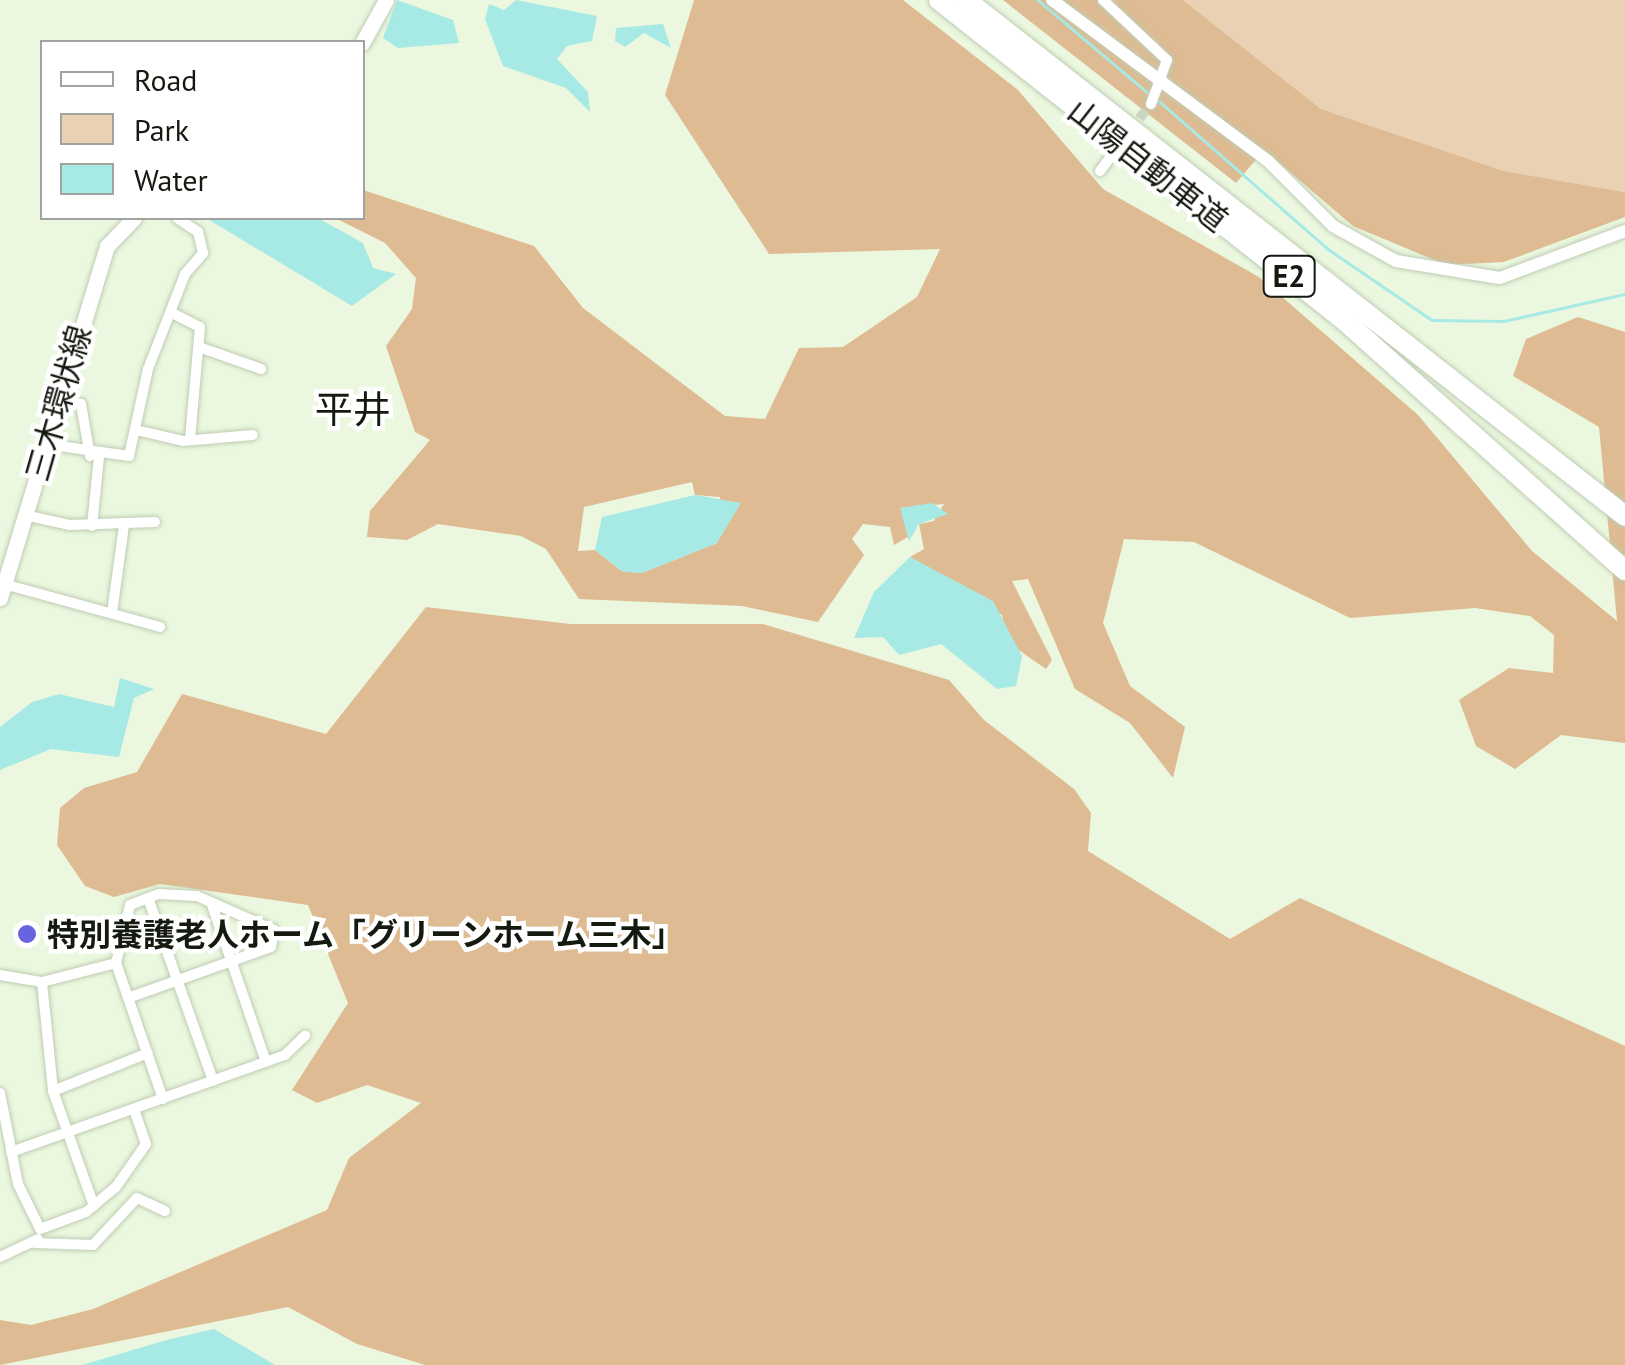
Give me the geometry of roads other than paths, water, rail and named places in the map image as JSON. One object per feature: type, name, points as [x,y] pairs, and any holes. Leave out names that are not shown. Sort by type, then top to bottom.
[{"type":"highway","name":"山陽自動車道","points":[[939,0],[1344,320],[1625,570]]},
{"type":"highway","name":"山陽自動車道","points":[[966,0],[1386,320],[1625,516]]},
{"type":"main road","points":[[364,40],[386,0]]},
{"type":"main road","name":"三木環状線","points":[[2,591],[107,246],[132,220]]},
{"type":"street","points":[[1052,0],[1158,86],[1268,161],[1333,226],[1434,274],[1500,278],[1625,230]]},
{"type":"street","points":[[1102,0],[1164,56],[1151,104]]},
{"type":"street","points":[[1100,171],[1108,159]]},
{"type":"street","points":[[45,444],[94,456],[129,456],[172,314],[202,253],[198,232],[180,220]]},
{"type":"street","points":[[172,314],[200,327],[190,438]]},
{"type":"street","points":[[200,347],[261,369]]},
{"type":"street","points":[[57,403],[81,404],[94,456],[92,526]]},
{"type":"street","points":[[136,430],[190,438],[252,435]]},
{"type":"street","points":[[25,515],[92,526],[155,522]]},
{"type":"street","points":[[112,613],[124,525]]},
{"type":"street","points":[[2,591],[160,627]]},
{"type":"street","points":[[148,898],[214,1081]]},
{"type":"street","points":[[128,998],[271,947],[274,930],[210,902],[148,898],[130,905],[116,963],[128,998],[148,1053],[163,1099]]},
{"type":"street","points":[[210,902],[266,1062]]},
{"type":"street","points":[[0,975],[42,982],[116,963]]},
{"type":"street","points":[[42,982],[53,1091],[94,1206]]},
{"type":"street","points":[[12,1152],[266,1062],[304,1036]]},
{"type":"street","points":[[53,1091],[148,1053]]},
{"type":"street","points":[[0,1093],[12,1152],[40,1229],[35,1243]]},
{"type":"street","points":[[40,1229],[94,1206],[146,1144],[134,1109]]},
{"type":"street","points":[[0,1257],[35,1243],[93,1245],[138,1198],[164,1211]]},
{"type":"water","points":[[397,0],[453,20],[459,43],[398,48],[383,38]]},
{"type":"water","points":[[516,0],[597,16],[592,41],[567,46],[557,59],[588,92],[590,112],[566,88],[503,66],[485,19],[489,4],[504,10]]},
{"type":"water","points":[[663,24],[671,48],[644,33],[625,47],[615,41],[616,28]]},
{"type":"water","points":[[209,220],[322,220],[363,243],[373,268],[396,274],[352,306]]},
{"type":"water","points":[[695,495],[741,503],[717,543],[642,573],[623,572],[595,550],[602,517]]},
{"type":"water","points":[[932,503],[948,514],[919,524],[909,541],[900,508]]},
{"type":"water","points":[[910,557],[993,601],[1022,656],[1016,686],[997,689],[941,644],[899,655],[883,637],[854,638],[874,592]]},
{"type":"water","points":[[120,678],[154,689],[134,698],[119,757],[51,749],[0,770],[0,727],[32,702],[59,694],[114,707]]},
{"type":"water","points":[[214,1329],[275,1365],[82,1365],[170,1339]]},
{"type":"waterway","points":[[1038,0],[1148,93]]},
{"type":"waterway","points":[[1159,101],[1328,249],[1432,320],[1504,321],[1625,294]]},
{"type":"tunnel","points":[[1130,130],[1151,104]]},
{"type":"place","name":"特別養護老人ホーム「グリーンホーム三木」","points":[[27,934]]},
{"type":"district","name":"平井","points":[[353,409]]}]
